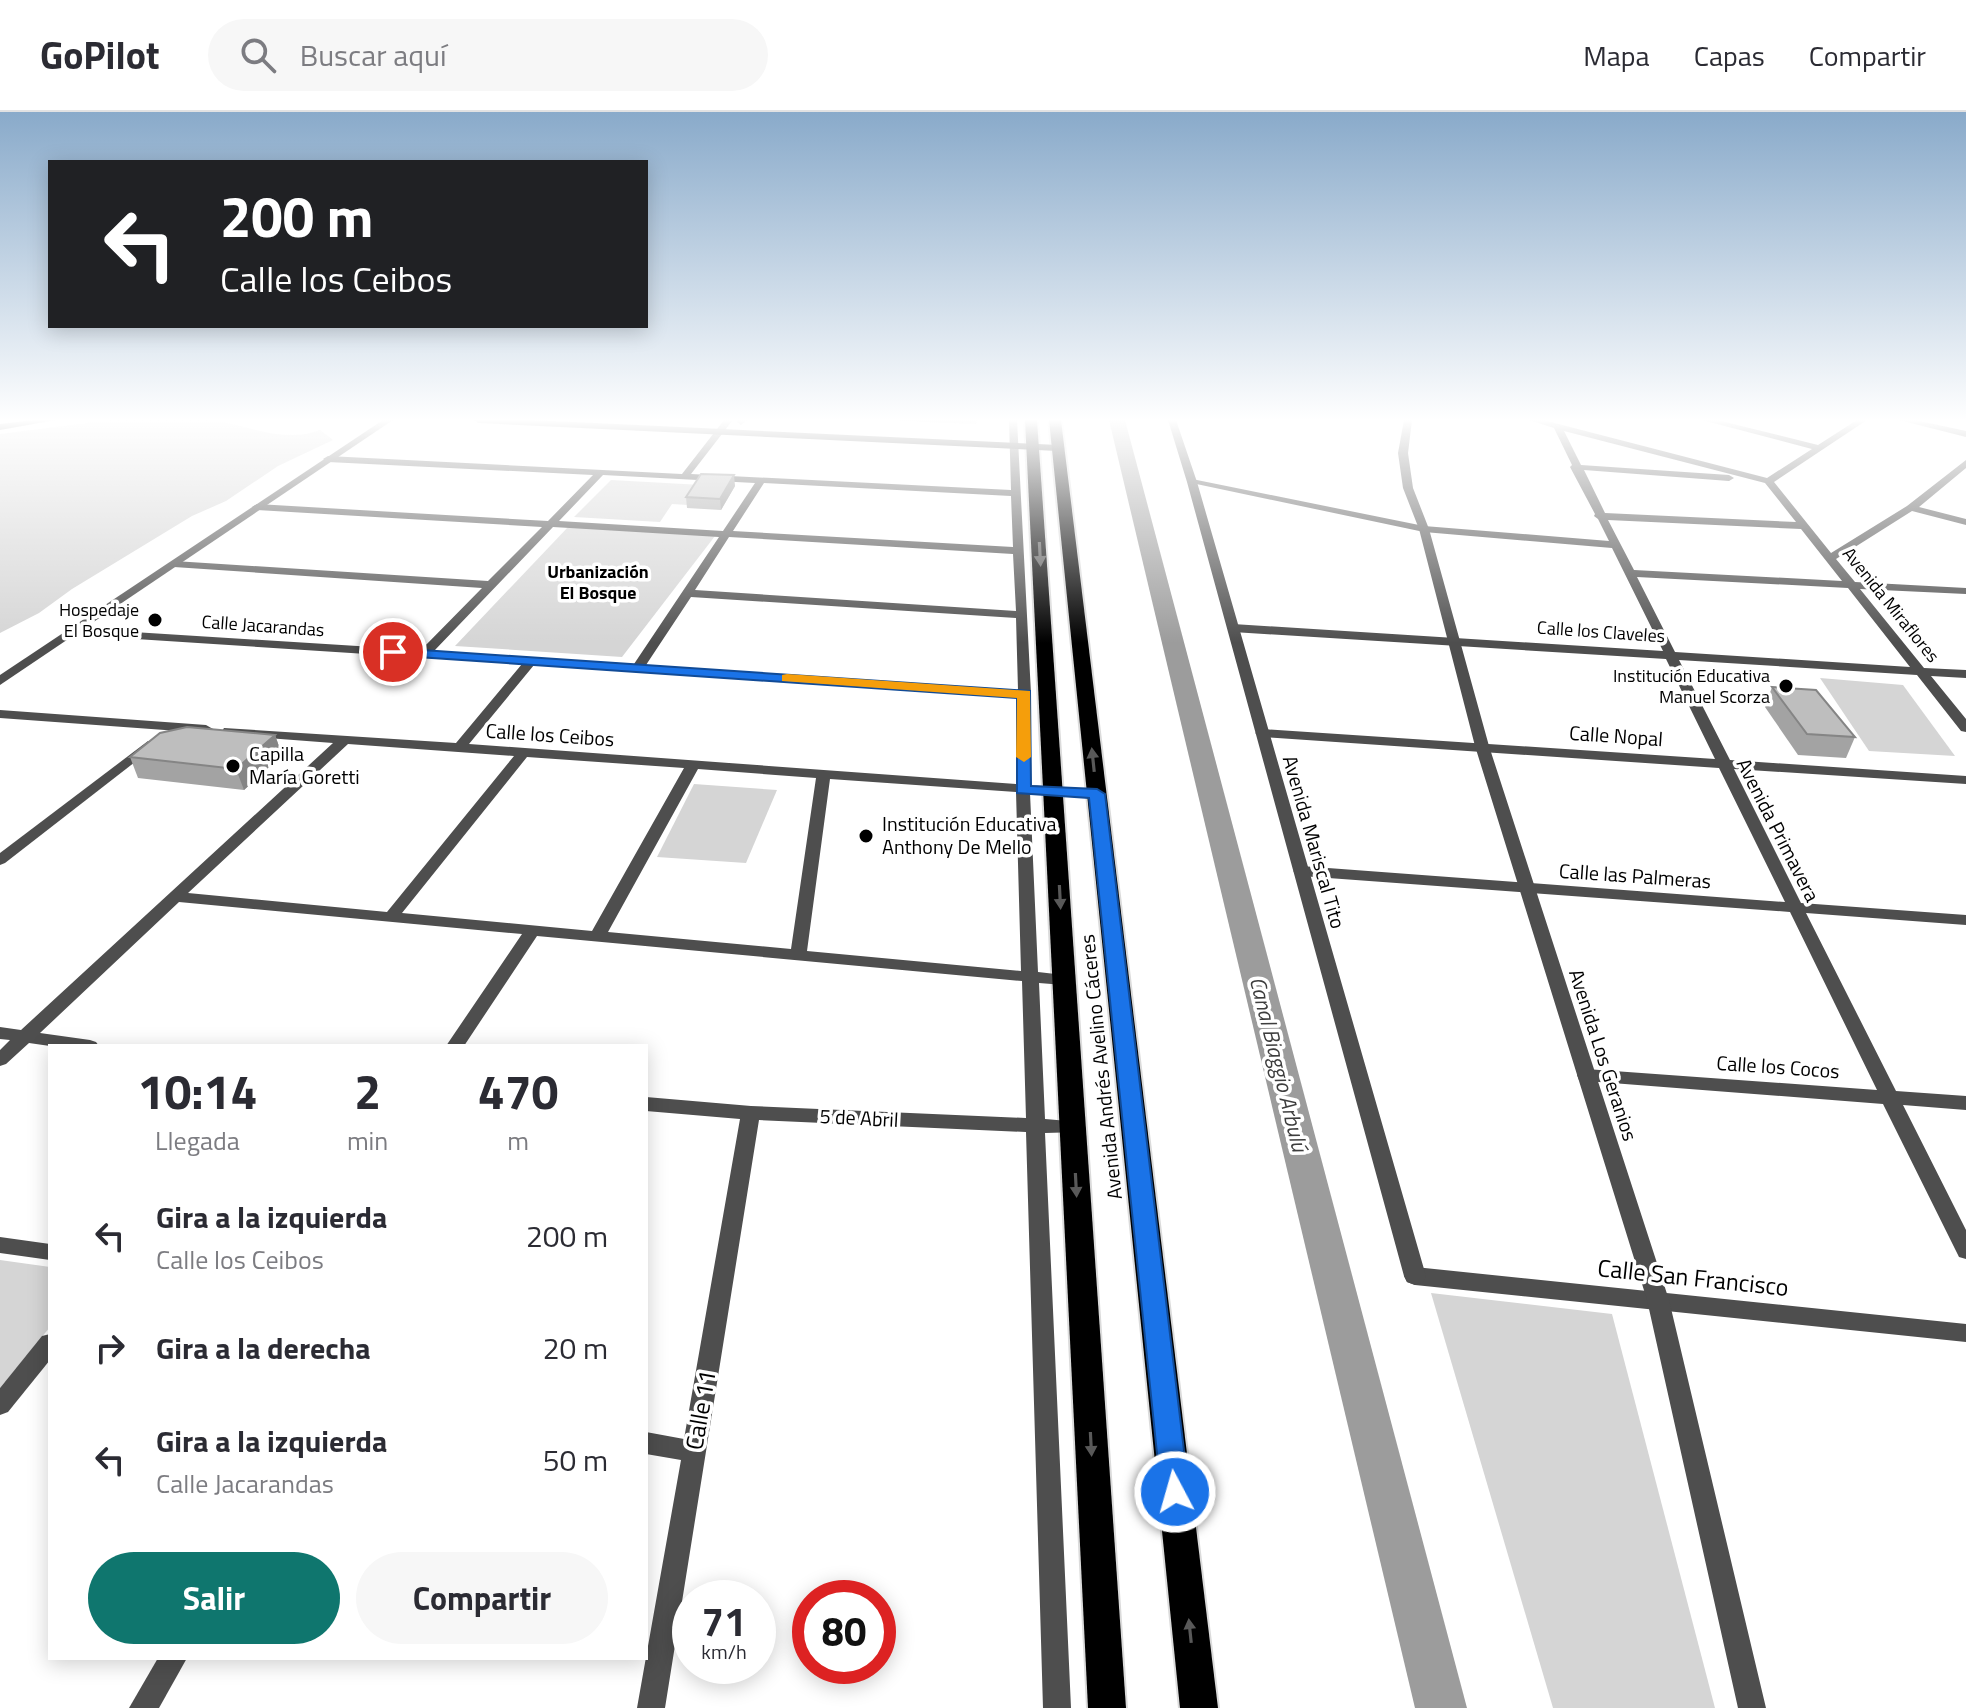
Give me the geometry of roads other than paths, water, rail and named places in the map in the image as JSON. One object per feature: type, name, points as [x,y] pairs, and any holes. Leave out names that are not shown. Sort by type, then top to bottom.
[{"type":"highway","name":"Avenida Andrés Avelino Cáceres","points":[[1038,494],[1107,1708]]},
{"type":"highway","name":"Avenida Andrés Avelino Cáceres","points":[[1045,494],[1097,794],[1199,1708]]},
{"type":"street","points":[[0,681],[276,494]]},
{"type":"street","points":[[424,654],[579,494]]},
{"type":"street","points":[[638,668],[752,494]]},
{"type":"street","points":[[1017,494],[1025,694],[1023,790],[1057,1708]]},
{"type":"street","name":"Avenida Mariscal Tito","points":[[1196,494],[1415,1276]]},
{"type":"street","points":[[1254,494],[1424,529],[1613,545]]},
{"type":"street","name":"Avenida Los Geranios","points":[[1411,494],[1424,529],[1482,746],[1658,1300],[1752,1708]]},
{"type":"street","name":"Avenida Primavera","points":[[1588,494],[1966,1251]]},
{"type":"street","name":"Avenida Miraflores","points":[[1779,494],[1966,728]]},
{"type":"street","points":[[1830,558],[1928,494]]},
{"type":"street","points":[[257,507],[1019,551]]},
{"type":"street","points":[[1911,508],[1966,522]]},
{"type":"street","points":[[1599,516],[1805,526]]},
{"type":"street","points":[[174,564],[491,585]]},
{"type":"street","points":[[1628,573],[1966,591]]},
{"type":"street","points":[[687,593],[1022,615]]},
{"type":"street","name":"Calle los Claveles","points":[[1233,628],[1453,639],[1966,674]]},
{"type":"street","name":"Calle Jacarandas","points":[[74,631],[1025,694]]},
{"type":"street","points":[[459,748],[531,661]]},
{"type":"street","name":"Calle los Ceibos","points":[[0,714],[1097,794]]},
{"type":"street","points":[[0,860],[171,727]]},
{"type":"street","name":"Calle Nopal","points":[[1262,733],[1966,780]]},
{"type":"street","points":[[0,1060],[345,739]]},
{"type":"street","points":[[390,918],[523,753]]},
{"type":"street","points":[[597,937],[693,765]]},
{"type":"street","points":[[798,957],[823,775]]},
{"type":"street","name":"Calle las Palmeras","points":[[1301,871],[1966,920]]},
{"type":"street","points":[[175,897],[1064,980]]},
{"type":"street","points":[[456,1044],[532,931]]},
{"type":"street","points":[[0,1033],[76,1044]]},
{"type":"street","name":"Calle los Cocos","points":[[1586,1075],[1966,1103]]},
{"type":"street","name":"5 de Abril","points":[[648,1104],[751,1113],[1073,1127]]},
{"type":"street","name":"Calle 11","points":[[651,1708],[751,1113]]},
{"type":"street","points":[[0,1245],[48,1252]]},
{"type":"street","name":"Calle San Francisco","points":[[1415,1276],[1966,1333]]},
{"type":"street","points":[[0,1405],[48,1346]]},
{"type":"street","points":[[648,1443],[694,1451]]},
{"type":"street","points":[[143,1708],[172,1660]]},
{"type":"waterway","name":"Canal Biaggio Arbulú","points":[[1136,494],[1441,1708]]},
{"type":"place","name":"Hospedaje El Bosque","points":[[155,620]]},
{"type":"place","name":"Institución Educativa Manuel Scorza","points":[[1786,686]]},
{"type":"place","name":"Capilla María Goretti","points":[[233,766]]},
{"type":"place","name":"Institución Educativa Anthony De Mello","points":[[866,836]]},
{"type":"district","name":"Urbanización El Bosque","points":[[598,582]]}]
